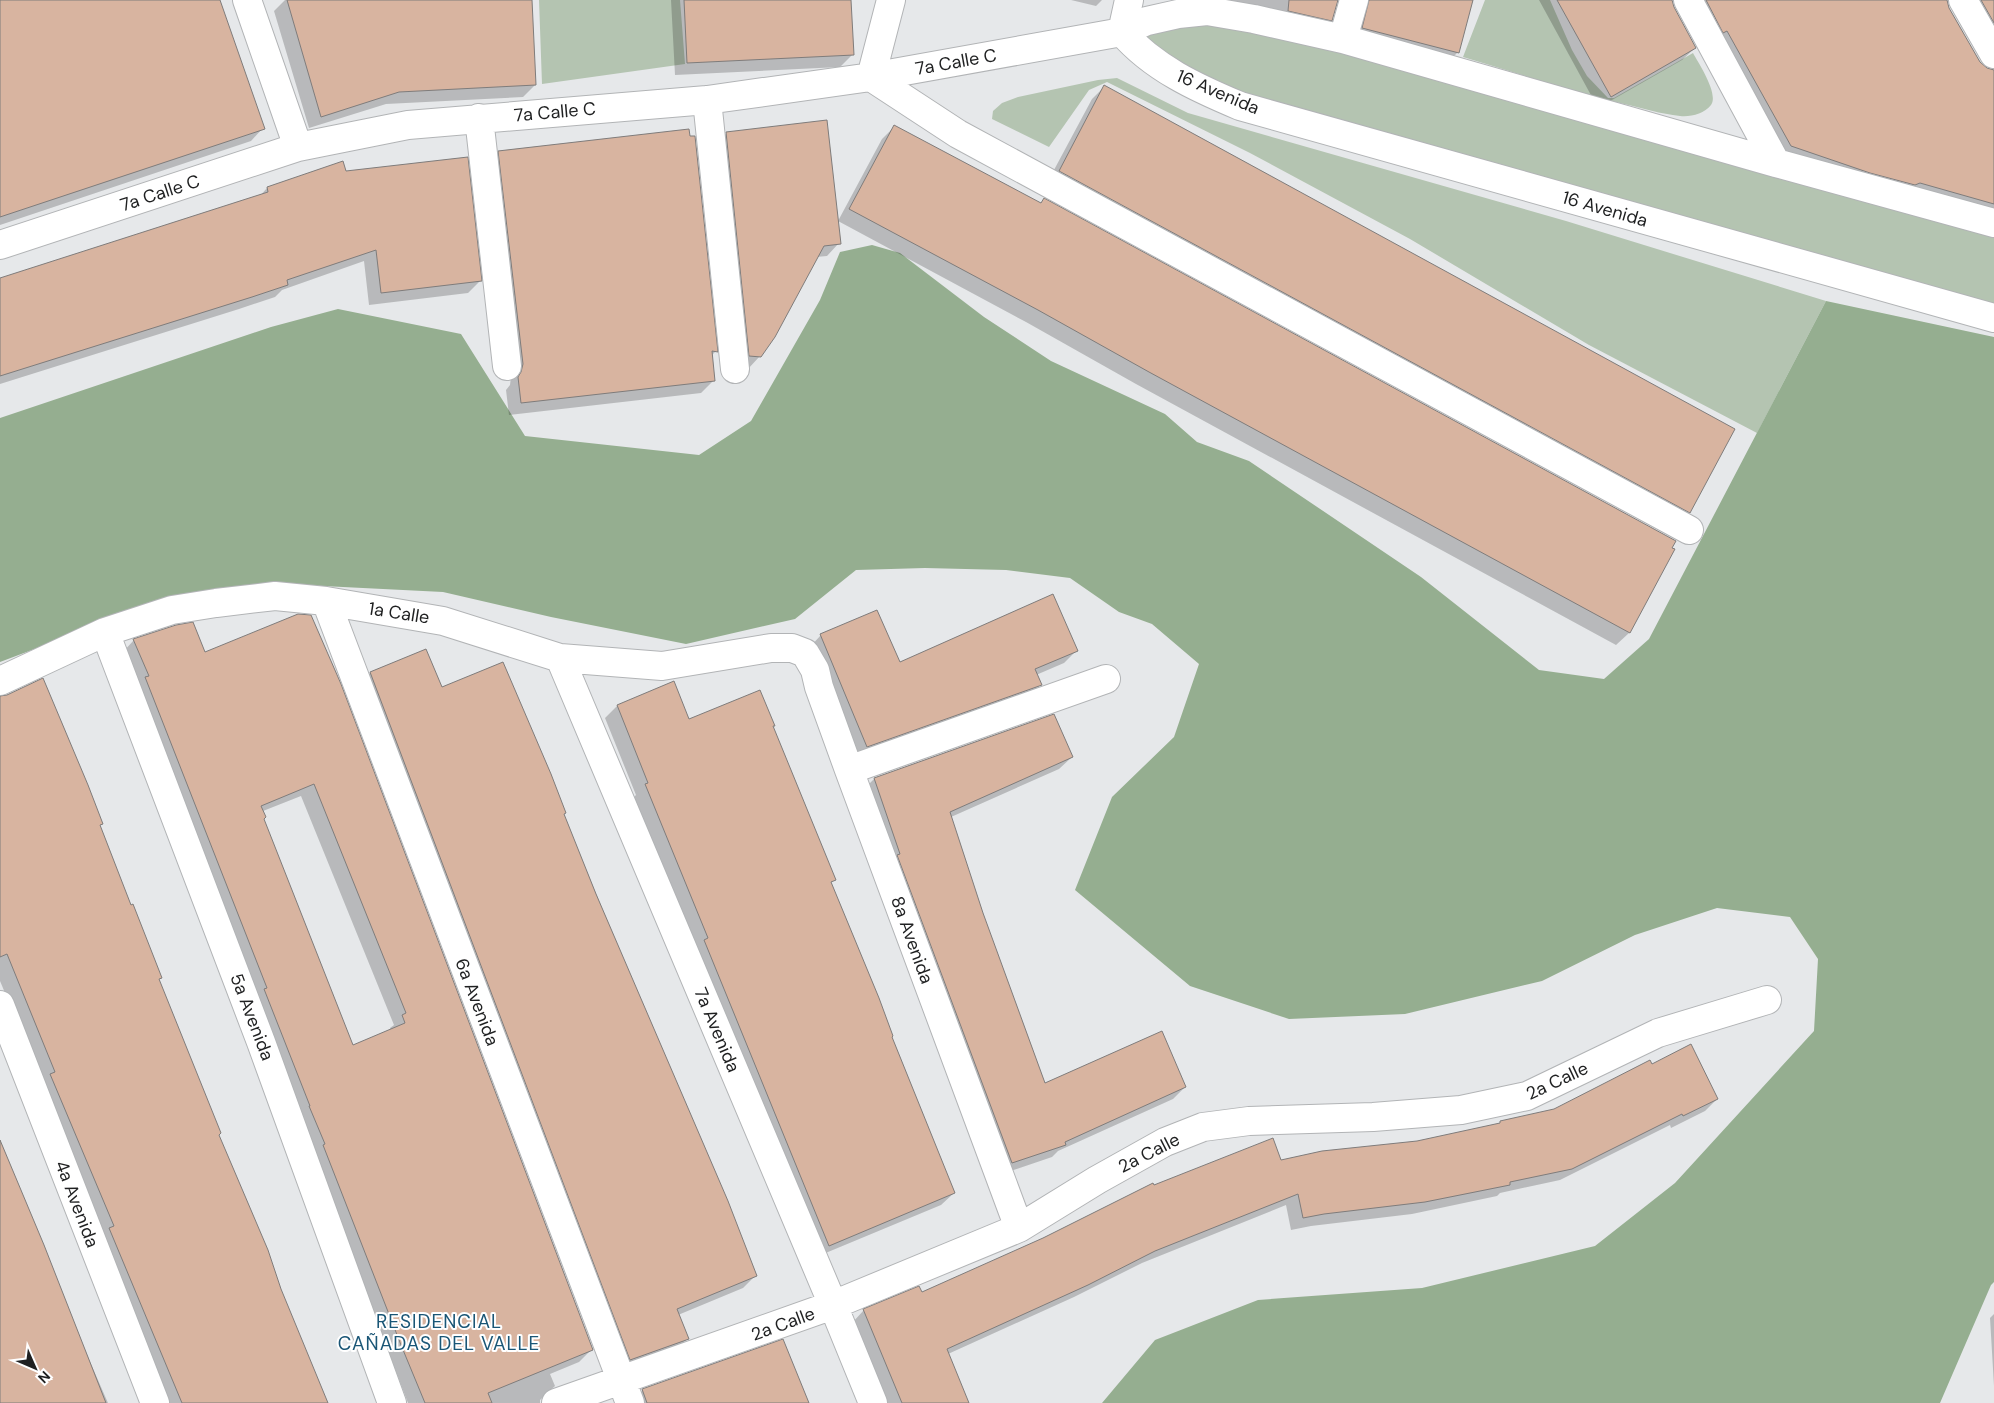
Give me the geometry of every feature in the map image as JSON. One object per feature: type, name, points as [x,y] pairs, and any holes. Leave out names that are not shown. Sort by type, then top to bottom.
[{"type":"street","points":[[248,0],[298,147]]},
{"type":"street","points":[[890,0],[871,78],[958,134],[1689,530]]},
{"type":"street","points":[[1122,32],[1129,0]]},
{"type":"street","points":[[1343,39],[1354,0]]},
{"type":"street","points":[[1688,0],[1776,163]]},
{"type":"street","points":[[1964,0],[1994,54]]},
{"type":"street","points":[[1122,32],[1147,21],[1178,14],[1206,11],[1254,19],[1343,39],[1776,163],[1994,223]]},
{"type":"street","name":"7a Calle C","points":[[0,245],[298,147],[408,125],[707,100],[871,78],[1122,32]]},
{"type":"street","name":"16 Avenida","points":[[1122,32],[1147,56],[1168,71],[1196,87],[1240,106],[1994,318]]},
{"type":"street","points":[[707,100],[734,369]]},
{"type":"street","points":[[478,118],[507,366]]},
{"type":"street","name":"1a Calle","points":[[0,681],[105,632],[172,610],[275,596],[326,601],[443,621],[560,658],[662,666],[771,648],[792,648],[805,653]]},
{"type":"street","name":"6a Avenida","points":[[326,601],[625,1392]]},
{"type":"street","name":"5a Avenida","points":[[105,632],[261,1042],[392,1403]]},
{"type":"street","name":"8a Avenida","points":[[805,653],[815,670],[819,687],[848,770],[1019,1228]]},
{"type":"street","name":"7a Avenida","points":[[560,658],[873,1403]]},
{"type":"street","points":[[848,770],[1106,680]]},
{"type":"street","name":"2a Calle","points":[[556,1403],[625,1392],[1019,1228],[1105,1175],[1165,1142],[1203,1127],[1248,1121],[1373,1117],[1461,1110],[1527,1096],[1658,1033],[1767,1000]]},
{"type":"street","name":"4a Avenida","points":[[0,1005],[155,1403]]},
{"type":"green space","points":[[539,0],[680,0],[685,64],[542,84]]},
{"type":"green space","points":[[1485,0],[1550,0],[1572,50],[1587,76],[1608,98],[1614,98],[1693,53],[1710,87],[1713,100],[1711,105],[1701,113],[1688,116],[1666,114],[1584,93],[1463,57]]},
{"type":"green space","points":[[1207,11],[1994,223],[1994,317],[1240,106],[1128,39]]},
{"type":"green space","points":[[1117,78],[1188,113],[1566,221],[1826,301],[1757,433],[1589,345],[1410,239],[1250,153],[1107,82],[1089,90],[1049,147],[992,119],[993,111],[1002,103],[1018,97],[1098,80]]},
{"type":"green space","points":[[872,245],[900,253],[984,317],[1051,361],[1165,414],[1197,442],[1249,461],[1421,577],[1539,670],[1604,679],[1649,639],[1826,301],[1994,337],[1994,1282],[1991,1285],[1940,1403],[1102,1403],[1155,1340],[1258,1300],[1422,1288],[1595,1246],[1675,1183],[1814,1031],[1818,959],[1790,917],[1717,908],[1635,935],[1542,981],[1405,1014],[1289,1019],[1190,986],[1075,890],[1112,797],[1174,737],[1199,664],[1152,624],[1119,612],[1070,578],[1006,570],[925,568],[856,570],[795,619],[686,644],[551,617],[443,592],[303,585],[69,636],[0,662],[0,418],[271,327],[338,309],[461,334],[525,436],[699,455],[751,421],[820,300],[840,252]]},
{"type":"building","points":[[0,0],[220,0],[265,129],[0,217]]},
{"type":"building","points":[[287,0],[532,0],[536,85],[399,92],[321,117]]},
{"type":"building","points":[[684,0],[851,0],[854,55],[687,63]]},
{"type":"building","points":[[1289,0],[1338,0],[1332,21],[1288,11]]},
{"type":"building","points":[[1369,0],[1473,0],[1459,53],[1362,28]]},
{"type":"building","points":[[1557,0],[1672,0],[1696,48],[1611,97]]},
{"type":"building","points":[[1706,0],[1947,0],[1949,8],[1980,62],[1987,68],[1994,70],[1994,204],[1920,183],[1915,185],[1870,173],[1791,146],[1727,31],[1723,33]]},
{"type":"building","points":[[1981,0],[1994,0],[1994,23]]},
{"type":"building","points":[[1104,85],[1735,429],[1690,513],[1059,171]]},
{"type":"building","points":[[827,120],[841,244],[824,246],[775,337],[761,357],[749,356],[726,132]]},
{"type":"building","points":[[894,125],[1041,203],[1044,198],[1676,541],[1672,548],[1675,549],[1630,633],[849,209]]},
{"type":"building","points":[[689,129],[690,136],[695,136],[718,352],[712,351],[715,381],[521,403],[518,377],[523,364],[498,151]]},
{"type":"building","points":[[468,157],[482,281],[381,293],[376,250],[287,280],[288,285],[0,376],[0,278],[268,192],[267,187],[343,161],[346,171]]},
{"type":"building","points":[[1053,594],[1078,651],[1035,669],[1042,685],[867,747],[820,634],[877,610],[900,662]]},
{"type":"building","points":[[298,614],[311,615],[341,684],[593,1350],[488,1393],[492,1403],[425,1403],[323,1145],[325,1144],[264,989],[267,988],[145,677],[149,676],[133,639],[176,625],[193,622],[205,652]],"holes":[[[314,784],[406,1013],[402,1015],[405,1023],[353,1045],[264,819],[266,817],[261,806]]]},
{"type":"building","points":[[426,649],[442,687],[503,662],[551,774],[566,813],[564,814],[596,894],[728,1201],[757,1276],[677,1309],[689,1339],[630,1360],[370,672]]},
{"type":"building","points":[[43,678],[88,785],[103,824],[100,825],[162,978],[159,979],[221,1133],[219,1135],[268,1250],[281,1289],[328,1403],[182,1403],[109,1228],[114,1226],[50,1074],[55,1072],[7,954],[0,957],[0,696],[7,695]]},
{"type":"building","points":[[674,681],[689,719],[760,690],[836,880],[831,882],[879,998],[892,1037],[955,1193],[829,1246],[704,940],[708,938],[645,784],[648,783],[617,705]]},
{"type":"building","points":[[1054,714],[1073,757],[950,812],[983,913],[1045,1083],[1162,1031],[1186,1087],[1065,1142],[1066,1145],[1012,1163],[897,855],[900,854],[874,778]]},
{"type":"building","points":[[1691,1044],[1718,1099],[1683,1116],[1682,1114],[1572,1169],[1510,1182],[1510,1185],[1425,1202],[1303,1218],[1298,1194],[1155,1251],[1088,1285],[947,1349],[969,1403],[902,1403],[863,1309],[919,1286],[922,1292],[1043,1238],[1153,1183],[1154,1185],[1273,1138],[1281,1160],[1322,1151],[1417,1141],[1500,1123],[1500,1121],[1554,1109],[1650,1060],[1652,1064]]},
{"type":"building","points":[[0,1140],[44,1245],[106,1403],[0,1403]]},
{"type":"building","points":[[783,1339],[809,1403],[647,1403],[642,1389]]},
{"type":"district","name":"RESIDENCIAL CAÑADAS DEL VALLE","points":[[439,1332]]}]
